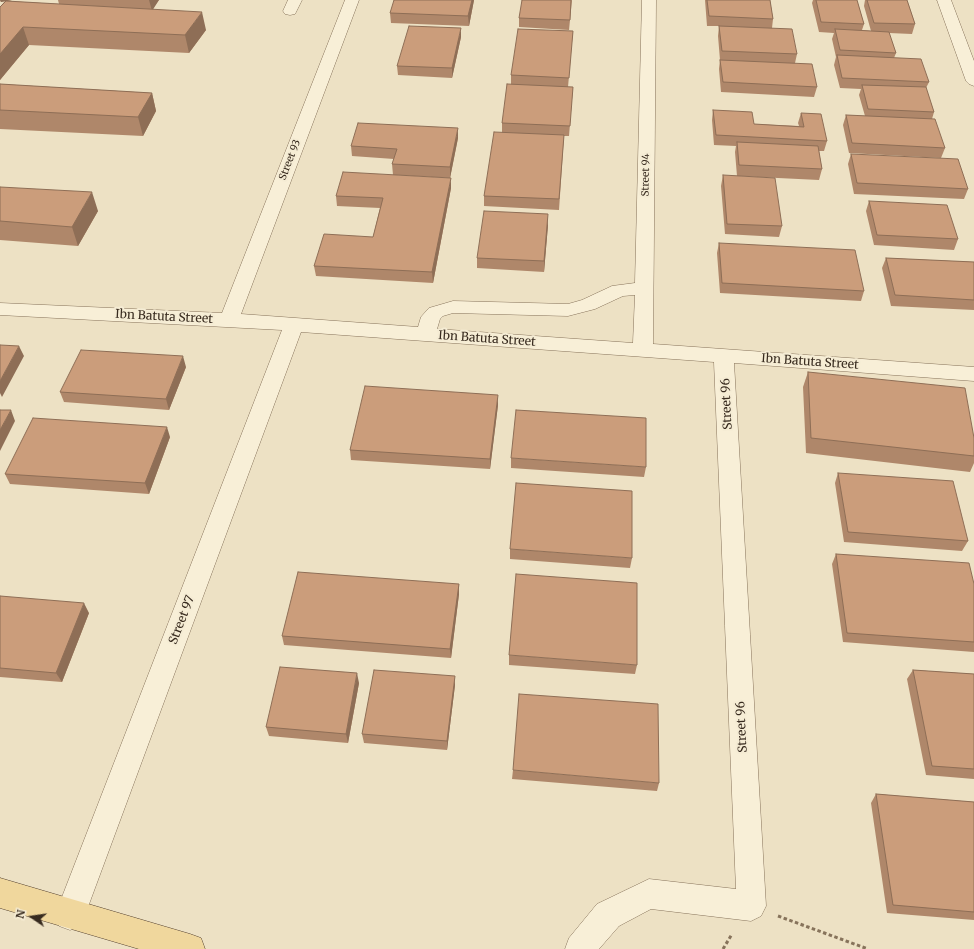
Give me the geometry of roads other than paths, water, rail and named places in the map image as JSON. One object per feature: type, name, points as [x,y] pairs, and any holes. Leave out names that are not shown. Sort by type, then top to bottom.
[{"type":"main road","points":[[0,894],[190,949]]},
{"type":"street","name":"Street 93","points":[[229,320],[352,0]]},
{"type":"street","name":"Street 94","points":[[643,350],[649,0]]},
{"type":"street","points":[[944,1],[974,81]]},
{"type":"street","points":[[426,334],[431,318],[436,312],[444,309],[568,310],[588,305],[619,290],[644,288]]},
{"type":"street","name":"Ibn Batuta Street","points":[[0,309],[229,320],[974,374]]},
{"type":"street","name":"Street 97","points":[[70,915],[294,325]]},
{"type":"street","name":"Street 96","points":[[580,949],[608,915],[649,894],[750,906],[724,356]]}]
